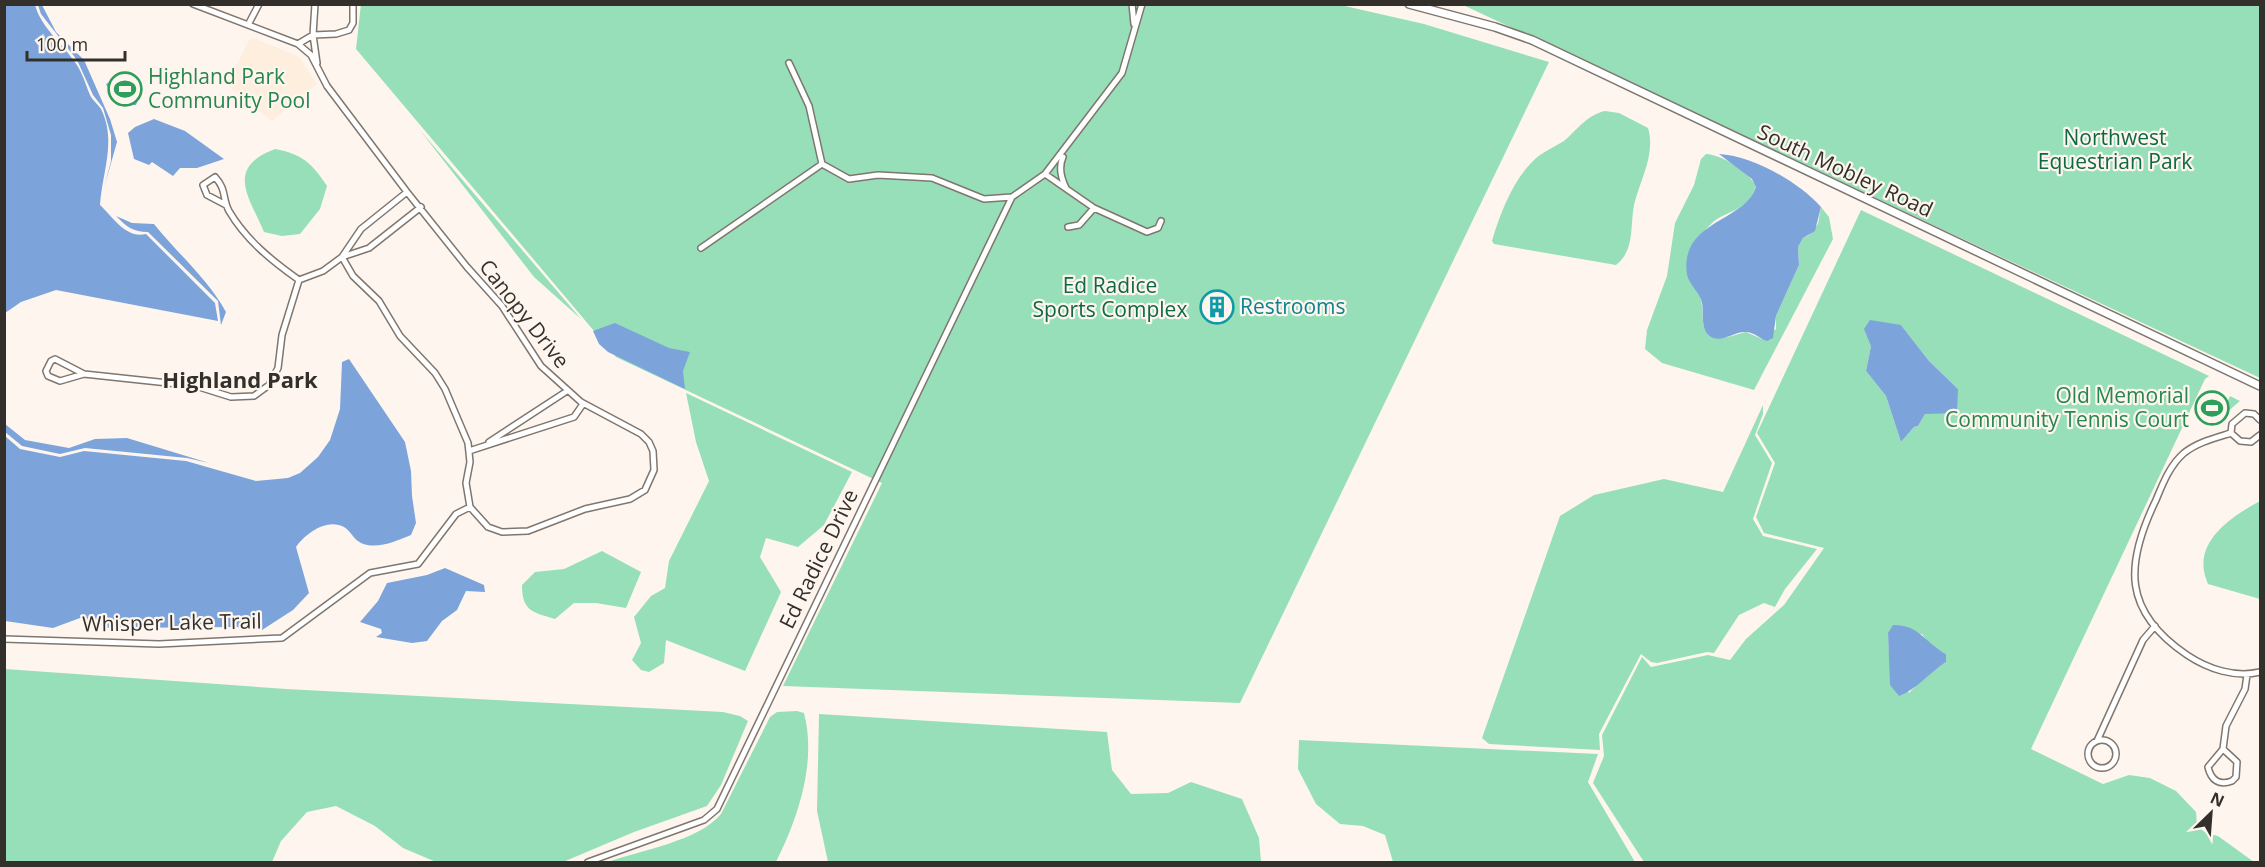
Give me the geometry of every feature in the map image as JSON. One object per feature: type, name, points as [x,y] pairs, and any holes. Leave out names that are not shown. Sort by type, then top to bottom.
[{"type":"street","points":[[193,4],[298,44],[313,35],[336,34],[350,30],[353,23],[353,4]]},
{"type":"street","points":[[248,25],[259,4]]},
{"type":"street","name":"Canopy Drive","points":[[315,4],[313,35],[317,64],[327,86],[338,101],[407,192],[467,267],[502,306],[541,366],[583,404],[641,434],[649,442],[653,451],[654,470],[645,490],[630,499],[585,509],[517,533],[502,532],[488,526],[470,507]]},
{"type":"street","points":[[1132,4],[1134,24]]},
{"type":"street","name":"Ed Radice Drive","points":[[588,862],[704,820],[717,809],[1012,197],[1045,174],[1068,148],[1122,74],[1134,24],[1142,4]]},
{"type":"street","name":"South Mobley Road","points":[[1409,4],[1495,27],[1532,40],[2260,386]]},
{"type":"street","name":"Canopy Drive","points":[[298,44],[317,64]]},
{"type":"street","points":[[789,63],[809,106],[822,164],[849,179],[879,176],[932,178],[984,199],[1012,197]]},
{"type":"street","points":[[1067,189],[1062,180],[1060,164],[1068,148]]},
{"type":"street","points":[[701,248],[822,164]]},
{"type":"street","points":[[1045,174],[1094,208],[1147,232],[1158,228],[1161,221]]},
{"type":"street","points":[[226,205],[226,192],[222,184],[215,177],[206,180],[203,185],[207,195],[226,205],[245,233],[262,252],[299,280]]},
{"type":"street","points":[[342,257],[361,229],[407,192]]},
{"type":"street","points":[[299,280],[322,271],[342,257],[369,248],[421,207]]},
{"type":"street","points":[[1068,226],[1079,225],[1094,208]]},
{"type":"street","points":[[342,257],[353,276],[379,301],[400,336],[435,373],[462,425],[469,451],[466,483],[470,507]]},
{"type":"street","points":[[84,374],[60,381],[48,376],[46,371],[51,361],[55,359],[84,374],[196,386],[231,397],[254,396],[269,385],[279,368],[282,335],[299,280]]},
{"type":"street","points":[[487,443],[567,391]]},
{"type":"street","points":[[469,451],[487,443],[574,417],[583,404]]},
{"type":"street","points":[[2230,433],[2232,424],[2245,413],[2254,414],[2260,420]]},
{"type":"street","points":[[2230,433],[2240,441],[2251,442],[2260,435]]},
{"type":"street","points":[[2230,433],[2201,443],[2184,453],[2171,467],[2139,533],[2133,559],[2135,587],[2144,614],[2171,644],[2204,666],[2247,675],[2260,672]]},
{"type":"street","name":"Whisper Lake Trail","points":[[4,639],[159,644],[282,638],[370,573],[418,564],[456,514],[470,507]]},
{"type":"street","points":[[2097,741],[2109,742],[2115,748],[2116,757],[2108,766],[2094,765],[2089,757],[2090,748],[2097,741],[2143,640],[2154,626]]},
{"type":"street","points":[[2223,750],[2237,762],[2238,769],[2232,781],[2221,784],[2210,774],[2208,767],[2223,750],[2226,726],[2245,689],[2247,675]]},
{"type":"shaded area","points":[[254,38],[299,57],[317,84],[272,121],[227,85],[249,40]]},
{"type":"green space","name":"Ed Radice Sports Complex","points":[[361,4],[1336,4],[1424,24],[1549,62],[1240,703],[783,686],[882,483],[616,357],[356,49]]},
{"type":"green space","name":"Northwest Equestrian Park","points":[[1463,5],[2260,5],[2260,378]]},
{"type":"green space","points":[[1605,111],[1619,113],[1648,128],[1650,138],[1649,157],[1634,205],[1631,238],[1622,259],[1616,265],[1494,244],[1492,241],[1504,206],[1516,183],[1531,163],[1564,141],[1588,119]]},
{"type":"green space","points":[[419,129],[581,319],[534,277]]},
{"type":"green space","points":[[275,149],[306,161],[327,186],[320,209],[300,234],[282,236],[264,232],[248,196],[245,175],[250,165],[259,157]]},
{"type":"green space","points":[[1706,154],[1719,157],[1734,165],[1756,186],[1748,201],[1712,223],[1695,245],[1690,258],[1688,278],[1700,297],[1705,329],[1713,337],[1726,337],[1746,332],[1762,339],[1776,329],[1776,316],[1799,265],[1798,247],[1803,238],[1809,235],[1818,224],[1821,207],[1829,217],[1833,239],[1754,390],[1662,363],[1645,349],[1647,330],[1667,276],[1675,223],[1694,185],[1701,159]]},
{"type":"green space","points":[[1861,210],[2209,376],[2205,379],[2031,749],[2103,784],[2129,775],[2150,778],[2176,791],[2196,812],[2197,826],[2206,833],[2218,836],[2254,862],[1644,862],[1593,783],[1604,756],[1602,735],[1642,657],[1651,667],[1708,655],[1730,660],[1746,639],[1784,605],[1824,548],[1764,533],[1756,517],[1775,463],[1757,433]],"holes":[[[1901,325],[1929,361],[1958,389],[1925,414],[1918,426],[1914,427],[1901,442],[1886,396],[1866,371],[1871,346]],[[1888,633],[1922,634],[1930,645],[1946,654],[1946,662],[1928,673],[1909,693],[1889,654]]]},
{"type":"green space","points":[[686,393],[852,472],[824,525],[798,547],[766,538],[760,557],[781,592],[745,671],[666,640],[664,663],[649,672],[641,670],[632,660],[641,643],[634,617],[651,596],[665,588],[669,561],[709,481],[696,442]]},
{"type":"green space","name":"Old Memorial Community Tennis Court","points":[[2213,396],[2222,400],[2211,421],[2202,416]]},
{"type":"green space","points":[[2230,396],[2240,401],[2219,419]]},
{"type":"green space","points":[[1763,405],[1763,414],[1755,435],[1772,463],[1753,519],[1763,536],[1817,549],[1785,589],[1775,607],[1764,603],[1739,615],[1714,653],[1707,652],[1657,663],[1651,662],[1641,654],[1599,734],[1600,750],[1489,744],[1482,738],[1560,516],[1594,495],[1664,479],[1723,492]]},
{"type":"green space","points":[[2260,501],[2260,599],[2208,584],[2204,570],[2204,557],[2208,545],[2225,524]]},
{"type":"green space","points":[[602,551],[641,572],[626,608],[596,603],[574,603],[555,619],[534,612],[526,605],[522,585],[535,572],[564,569]]},
{"type":"green space","points":[[5,669],[286,689],[723,712],[740,716],[748,721],[721,785],[707,806],[634,832],[563,862],[436,862],[403,848],[375,826],[336,806],[307,812],[281,841],[272,862],[5,862]]},
{"type":"green space","points":[[777,712],[804,713],[808,751],[807,770],[798,808],[776,862],[608,862],[669,844],[711,823],[721,814],[770,717]]},
{"type":"green space","points":[[819,714],[1107,732],[1112,770],[1131,794],[1168,793],[1191,782],[1242,799],[1259,838],[1261,862],[828,862],[817,811]]},
{"type":"green space","points":[[1299,740],[1598,754],[1588,782],[1635,862],[1393,862],[1385,835],[1363,826],[1340,824],[1316,804],[1298,769]]},
{"type":"water","points":[[5,4],[35,5],[42,20],[77,65],[91,97],[101,109],[106,121],[108,145],[100,205],[126,230],[139,235],[146,234],[215,303],[218,321],[56,290],[21,302],[5,313]]},
{"type":"water","points":[[38,5],[42,5],[56,32],[84,60],[110,119],[117,142],[104,188],[111,161],[111,135],[103,108],[93,95],[77,60],[41,14]]},
{"type":"water","name":"Highland Park Community Pool","points":[[126,73],[133,88],[140,87],[140,92],[134,94],[138,100],[136,105],[132,105],[129,97],[121,102],[123,92],[112,96],[106,84]]},
{"type":"water","points":[[154,119],[185,131],[224,159],[197,168],[180,168],[173,176],[152,162],[149,165],[134,159],[128,133],[135,127]]},
{"type":"water","points":[[1719,154],[1746,160],[1774,172],[1801,188],[1821,207],[1815,231],[1803,238],[1798,247],[1799,265],[1776,316],[1773,338],[1767,341],[1746,332],[1720,339],[1711,337],[1705,330],[1701,299],[1687,275],[1687,257],[1693,243],[1702,232],[1739,208],[1749,199],[1756,187],[1752,179]]},
{"type":"water","points":[[116,216],[132,223],[154,224],[219,300],[226,312],[221,325],[218,301],[148,232],[131,228]]},
{"type":"water","points":[[1870,320],[1901,325],[1929,361],[1958,389],[1957,413],[1925,414],[1918,426],[1914,427],[1901,442],[1886,396],[1866,371],[1871,346],[1864,329]]},
{"type":"water","points":[[615,323],[669,348],[690,352],[683,371],[685,389],[608,352],[599,344],[593,331]]},
{"type":"water","points":[[349,359],[405,442],[411,471],[416,523],[411,535],[373,546],[361,543],[344,527],[331,524],[317,528],[296,547],[309,593],[293,610],[262,630],[237,627],[109,628],[80,618],[53,628],[5,621],[5,436],[20,449],[60,457],[84,451],[186,461],[256,481],[288,478],[300,473],[318,457],[330,440],[340,409],[342,362]]},
{"type":"water","points":[[5,424],[25,440],[69,448],[95,439],[127,438],[209,463],[187,458],[85,448],[60,454],[22,446],[5,432]]},
{"type":"water","points":[[445,568],[484,585],[485,592],[466,591],[457,610],[442,621],[427,641],[412,643],[376,637],[382,633],[381,629],[360,622],[378,601],[387,583],[427,575]]},
{"type":"water","points":[[1893,625],[1916,631],[1946,654],[1946,662],[1911,690],[1899,696],[1890,685],[1888,633]]},
{"type":"place","name":"Highland Park Community Pool","points":[[125,89]]},
{"type":"place","name":"Restrooms","points":[[1217,307]]},
{"type":"place","name":"Old Memorial Community Tennis Court","points":[[2212,408]]},
{"type":"district","name":"Highland Park","points":[[240,380]]}]
